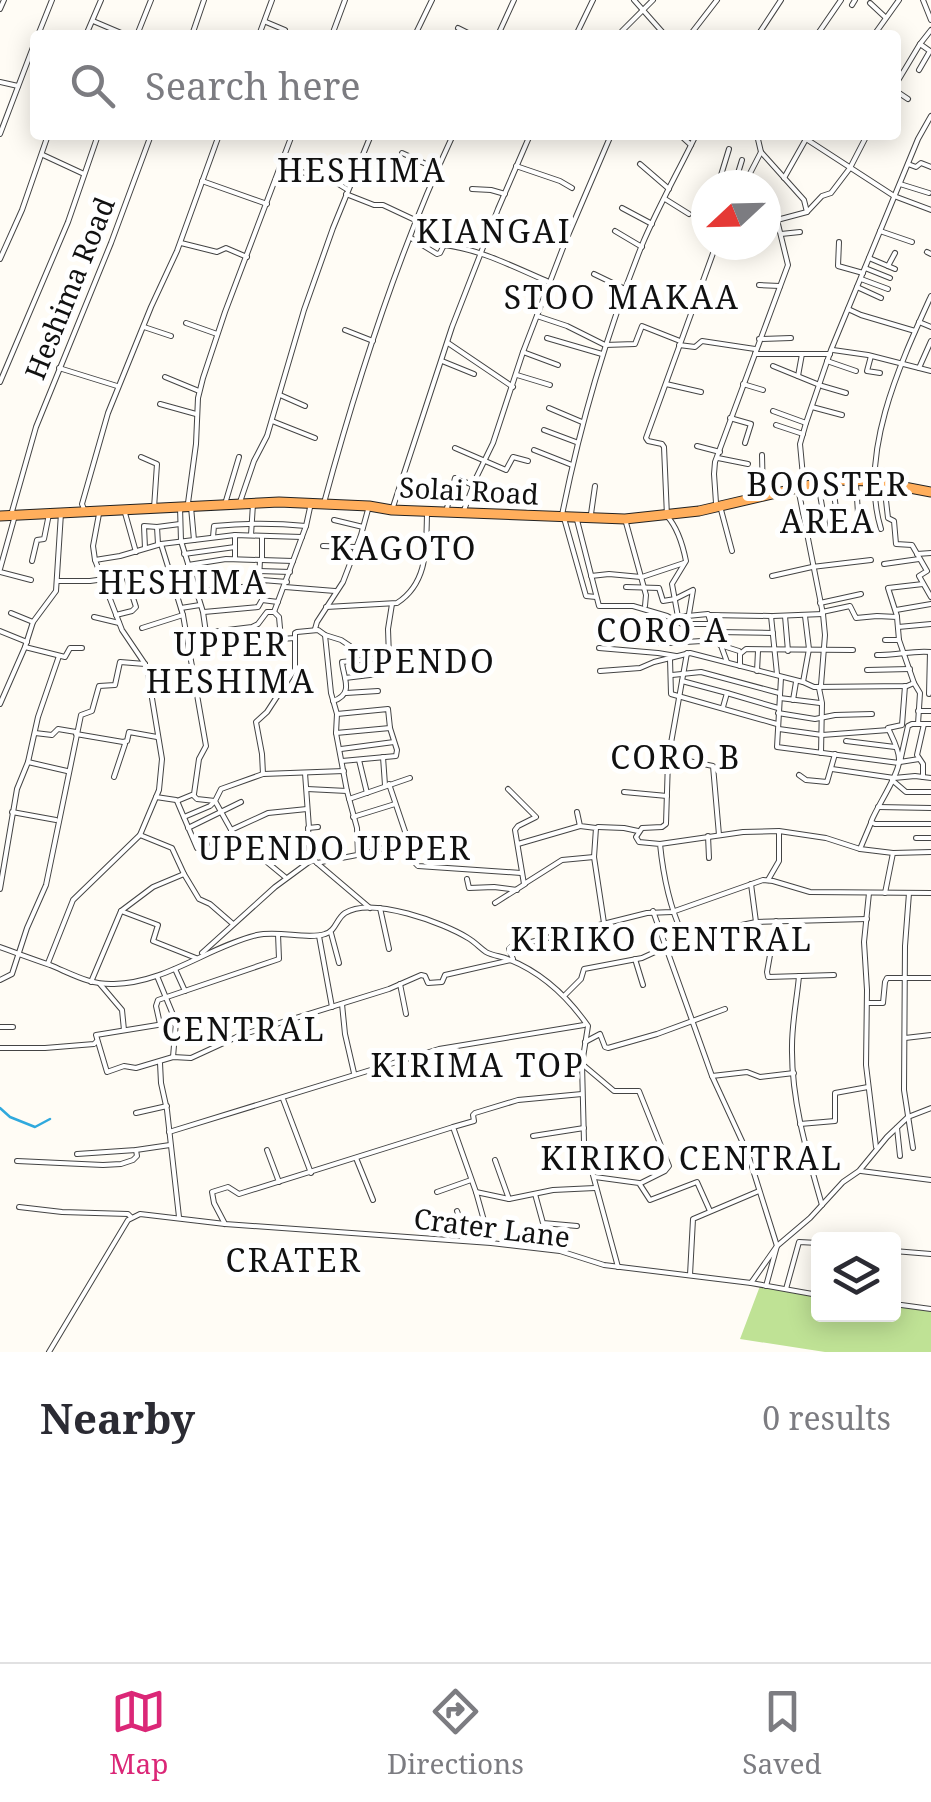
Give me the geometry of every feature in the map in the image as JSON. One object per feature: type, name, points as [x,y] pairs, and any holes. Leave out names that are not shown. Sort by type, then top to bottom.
[{"type":"highway","name":"Solai Road","points":[[9,515],[253,503],[626,519],[666,516],[832,480],[856,479],[931,492]]},
{"type":"street","points":[[0,9],[4,0]]},
{"type":"street","points":[[40,30],[52,0]]},
{"type":"street","points":[[88,30],[101,0]]},
{"type":"street","points":[[139,30],[152,0]]},
{"type":"street","points":[[194,30],[204,0]]},
{"type":"street","points":[[262,30],[272,0]]},
{"type":"street","points":[[334,30],[345,0]]},
{"type":"street","points":[[417,30],[432,0]]},
{"type":"street","points":[[500,30],[514,0]]},
{"type":"street","points":[[578,30],[593,0]]},
{"type":"street","points":[[634,0],[660,30]]},
{"type":"street","points":[[622,30],[653,0]]},
{"type":"street","points":[[694,30],[718,0]]},
{"type":"street","points":[[761,30],[781,0]]},
{"type":"street","points":[[821,29],[841,0]]},
{"type":"street","points":[[877,30],[899,0]]},
{"type":"street","points":[[870,2],[884,17]]},
{"type":"street","points":[[926,4],[931,20]]},
{"type":"street","points":[[92,20],[115,30]]},
{"type":"street","points":[[266,22],[285,30]]},
{"type":"street","points":[[458,28],[462,30]]},
{"type":"street","points":[[901,79],[931,30]]},
{"type":"street","points":[[919,70],[930,51],[920,44]]},
{"type":"street","points":[[0,134],[30,55]]},
{"type":"street","points":[[0,82],[18,86]]},
{"type":"street","points":[[901,93],[908,99]]},
{"type":"street","points":[[821,752],[822,613],[801,487],[800,451],[830,352],[931,116]]},
{"type":"street","points":[[1,254],[22,210],[46,140]]},
{"type":"street","points":[[0,382],[68,222],[96,140]]},
{"type":"street","name":"Heshima Road","points":[[0,571],[9,515],[36,427],[149,140]]},
{"type":"street","points":[[88,511],[82,504],[99,440],[217,140]]},
{"type":"street","points":[[206,634],[181,542],[180,524],[196,444],[196,414],[217,334],[290,140]]},
{"type":"street","points":[[239,503],[272,421],[314,279],[369,140]]},
{"type":"street","points":[[323,504],[390,284],[451,140]]},
{"type":"street","points":[[392,510],[448,343],[528,140]]},
{"type":"street","points":[[463,513],[549,282],[609,140]]},
{"type":"street","points":[[686,140],[691,145]]},
{"type":"street","points":[[596,596],[586,596],[563,518],[576,442],[625,289],[694,140]]},
{"type":"street","points":[[758,140],[761,152],[804,200],[807,212]]},
{"type":"street","points":[[784,178],[806,140]]},
{"type":"street","points":[[812,140],[894,196],[931,210]]},
{"type":"street","points":[[781,218],[807,212],[822,196],[831,193],[865,140]]},
{"type":"street","points":[[723,170],[729,149]]},
{"type":"street","points":[[752,170],[761,152]]},
{"type":"street","points":[[402,153],[437,169]]},
{"type":"street","points":[[41,154],[84,174]]},
{"type":"street","points":[[739,170],[742,160]]},
{"type":"street","points":[[640,164],[669,189]]},
{"type":"street","points":[[908,164],[931,167]]},
{"type":"street","points":[[516,166],[572,188]]},
{"type":"street","points":[[280,167],[310,174],[319,172],[374,206],[381,204],[415,220]]},
{"type":"street","points":[[202,181],[266,204]]},
{"type":"street","points":[[900,184],[929,193]]},
{"type":"street","points":[[472,190],[505,194]]},
{"type":"street","points":[[664,199],[689,214]]},
{"type":"street","points":[[622,208],[652,224]]},
{"type":"street","points":[[615,231],[642,246]]},
{"type":"street","points":[[880,231],[912,242]]},
{"type":"street","points":[[732,550],[718,506],[714,474],[730,418],[788,260],[781,234],[800,232]]},
{"type":"street","points":[[409,237],[436,254],[446,245],[481,254],[549,282]]},
{"type":"street","points":[[180,242],[217,252],[226,248],[247,257]]},
{"type":"street","points":[[839,242],[838,266],[890,278]]},
{"type":"street","points":[[888,266],[895,253]]},
{"type":"street","points":[[869,258],[895,269]]},
{"type":"street","points":[[678,616],[672,584],[684,563],[684,550],[666,516],[664,447],[646,440],[710,260]]},
{"type":"street","points":[[594,274],[625,289]]},
{"type":"street","points":[[863,274],[888,290]]},
{"type":"street","points":[[759,285],[780,286]]},
{"type":"street","points":[[857,288],[882,298]]},
{"type":"street","points":[[881,529],[878,433],[931,296]]},
{"type":"street","points":[[848,309],[916,331]]},
{"type":"street","points":[[537,316],[605,345],[635,344],[642,326],[695,347],[702,341],[754,352],[871,356],[931,372]]},
{"type":"street","points":[[919,322],[931,327]]},
{"type":"street","points":[[186,323],[217,334]]},
{"type":"street","points":[[144,326],[170,336]]},
{"type":"street","points":[[345,330],[373,341]]},
{"type":"street","points":[[547,338],[602,354]]},
{"type":"street","points":[[759,339],[792,338]]},
{"type":"street","points":[[919,368],[931,341]]},
{"type":"street","points":[[448,343],[513,387]]},
{"type":"street","points":[[524,352],[558,365]]},
{"type":"street","points":[[798,376],[802,354]]},
{"type":"street","points":[[871,356],[867,370],[880,374]]},
{"type":"street","points":[[442,361],[474,374]]},
{"type":"street","points":[[827,361],[856,371]]},
{"type":"street","points":[[772,366],[846,393]]},
{"type":"street","points":[[59,368],[118,387]]},
{"type":"street","points":[[517,375],[550,385]]},
{"type":"street","points":[[166,378],[200,391]]},
{"type":"street","points":[[666,384],[701,392]]},
{"type":"street","points":[[743,384],[764,390]]},
{"type":"street","points":[[280,395],[304,406]]},
{"type":"street","points":[[160,404],[196,414]]},
{"type":"street","points":[[812,407],[842,416]]},
{"type":"street","points":[[549,408],[582,422]]},
{"type":"street","points":[[774,412],[806,423]]},
{"type":"street","points":[[730,418],[751,424],[745,442]]},
{"type":"street","points":[[272,421],[315,438]]},
{"type":"street","points":[[776,425],[803,434]]},
{"type":"street","points":[[544,430],[576,442]]},
{"type":"street","points":[[696,446],[748,464]]},
{"type":"street","points":[[455,448],[506,470],[513,457],[528,460]]},
{"type":"street","points":[[534,450],[572,465]]},
{"type":"street","points":[[762,455],[763,496]]},
{"type":"street","points":[[141,457],[158,464],[154,508]]},
{"type":"street","points":[[225,504],[239,457]]},
{"type":"street","points":[[446,512],[455,478],[473,485]]},
{"type":"street","points":[[856,479],[859,527]]},
{"type":"street","points":[[832,480],[838,522]]},
{"type":"street","points":[[879,482],[888,518],[894,521],[896,544],[911,544],[929,571],[920,575],[931,596]]},
{"type":"street","points":[[818,483],[826,528]]},
{"type":"street","points":[[590,519],[595,486]]},
{"type":"street","points":[[251,535],[253,503]]},
{"type":"street","points":[[274,612],[311,504]]},
{"type":"street","points":[[315,630],[316,622],[337,592],[369,506]]},
{"type":"street","points":[[186,507],[194,540]]},
{"type":"street","points":[[124,509],[136,552]]},
{"type":"street","points":[[48,964],[76,896],[140,835],[156,797],[162,759],[145,664],[119,623],[95,560],[93,546],[101,510]]},
{"type":"street","points":[[326,607],[392,604],[404,599],[425,563],[427,510]]},
{"type":"street","points":[[0,704],[34,622],[54,594],[61,513]]},
{"type":"street","points":[[32,561],[37,540],[44,539],[47,532],[49,514]]},
{"type":"street","points":[[576,518],[601,607],[644,608],[682,624],[708,624],[714,630],[773,632]]},
{"type":"street","points":[[626,519],[647,600],[644,608]]},
{"type":"street","points":[[334,520],[363,527]]},
{"type":"street","points":[[145,548],[144,526],[180,524]]},
{"type":"street","points":[[212,537],[214,526],[306,526]]},
{"type":"street","points":[[157,527],[159,545],[182,612],[206,746],[199,759],[194,795]]},
{"type":"street","points":[[234,559],[235,535]]},
{"type":"street","points":[[203,612],[258,607],[262,600],[262,536]]},
{"type":"street","points":[[95,560],[212,537],[302,537]]},
{"type":"street","points":[[323,546],[356,547]]},
{"type":"street","points":[[184,554],[235,547]]},
{"type":"street","points":[[884,564],[931,552]]},
{"type":"street","points":[[170,573],[234,559],[294,561]]},
{"type":"street","points":[[772,576],[872,560]]},
{"type":"street","points":[[591,576],[642,577],[684,563]]},
{"type":"street","points":[[0,571],[32,580]]},
{"type":"street","points":[[259,571],[290,572]]},
{"type":"street","points":[[58,581],[128,578],[136,607],[116,614]]},
{"type":"street","points":[[177,594],[262,583],[337,592]]},
{"type":"street","points":[[877,655],[904,652],[931,652],[930,694],[920,692],[914,684],[910,669],[904,652],[899,640],[896,610],[888,588],[923,584]]},
{"type":"street","points":[[626,588],[660,588],[663,600],[675,600],[692,590],[689,614]]},
{"type":"street","points":[[820,603],[862,594]]},
{"type":"street","points":[[262,600],[278,602]]},
{"type":"street","points":[[142,628],[200,604]]},
{"type":"street","points":[[334,701],[346,693],[342,662],[389,657],[392,604]]},
{"type":"street","points":[[896,610],[931,604]]},
{"type":"street","points":[[669,618],[689,614],[804,616],[850,606],[856,618],[897,618]]},
{"type":"street","points":[[186,635],[252,627],[267,612],[274,612],[279,614],[280,639],[295,638]]},
{"type":"street","points":[[11,614],[34,622]]},
{"type":"street","points":[[710,616],[726,662]]},
{"type":"street","points":[[771,616],[779,676],[776,746],[931,765]]},
{"type":"street","points":[[785,616],[788,650]]},
{"type":"street","points":[[794,700],[809,649],[804,616]]},
{"type":"street","points":[[94,617],[119,623]]},
{"type":"street","points":[[898,627],[931,624]]},
{"type":"street","points":[[262,774],[256,722],[296,669],[294,633],[315,630],[350,646]]},
{"type":"street","points":[[0,631],[59,656],[67,657],[71,648],[82,648]]},
{"type":"street","points":[[325,636],[337,714],[336,732],[357,828],[358,854]]},
{"type":"street","points":[[885,640],[899,640]]},
{"type":"street","points":[[646,642],[719,642],[742,651],[852,650]]},
{"type":"street","points":[[599,648],[658,652],[673,658]]},
{"type":"street","points":[[758,649],[758,671]]},
{"type":"street","points":[[740,666],[742,651]]},
{"type":"street","points":[[518,844],[580,826],[638,831],[665,826],[669,757],[687,654]]},
{"type":"street","points":[[600,671],[640,668],[687,654],[808,686],[914,684]]},
{"type":"street","points":[[0,888],[12,812],[59,656]]},
{"type":"street","points":[[673,658],[670,693],[777,726],[822,734],[889,730],[902,725],[905,686]]},
{"type":"street","points":[[0,980],[12,974],[46,885],[81,715],[92,711],[98,686],[116,685],[120,662],[145,664]]},
{"type":"street","points":[[867,670],[910,669]]},
{"type":"street","points":[[670,676],[701,672],[794,700],[822,704]]},
{"type":"street","points":[[346,678],[378,674]]},
{"type":"street","points":[[196,692],[239,682]]},
{"type":"street","points":[[682,682],[815,719],[872,714]]},
{"type":"street","points":[[346,693],[378,691]]},
{"type":"street","points":[[920,692],[917,755],[923,777]]},
{"type":"street","points":[[723,708],[727,693]]},
{"type":"street","points":[[337,714],[385,708],[390,715],[396,756],[342,761]]},
{"type":"street","points":[[918,712],[931,711]]},
{"type":"street","points":[[860,849],[893,779],[908,726],[931,724]]},
{"type":"street","points":[[336,732],[390,728]]},
{"type":"street","points":[[35,732],[52,735],[58,729],[125,742]]},
{"type":"street","points":[[889,730],[899,762]]},
{"type":"street","points":[[114,778],[129,732],[157,737]]},
{"type":"street","points":[[798,775],[827,782],[846,733]]},
{"type":"street","points":[[846,741],[895,747]]},
{"type":"street","points":[[340,749],[394,742]]},
{"type":"street","points":[[669,757],[714,766],[719,835]]},
{"type":"street","points":[[383,758],[387,785],[418,866],[521,872]]},
{"type":"street","points":[[359,760],[367,793]]},
{"type":"street","points":[[28,762],[68,772]]},
{"type":"street","points":[[832,769],[893,779],[931,778]]},
{"type":"street","points":[[305,771],[313,862],[370,908]]},
{"type":"street","points":[[184,816],[210,806],[221,789],[262,774],[344,772]]},
{"type":"street","points":[[349,798],[410,778]]},
{"type":"street","points":[[893,779],[906,792],[931,792]]},
{"type":"street","points":[[305,789],[347,791]]},
{"type":"street","points":[[508,789],[536,818],[516,828],[522,882],[526,884]]},
{"type":"street","points":[[624,792],[666,796]]},
{"type":"street","points":[[156,797],[176,800],[194,795]]},
{"type":"street","points":[[194,795],[197,799],[215,801]]},
{"type":"street","points":[[176,800],[197,848],[207,844]]},
{"type":"street","points":[[215,801],[238,840],[286,878]]},
{"type":"street","points":[[188,828],[241,802]]},
{"type":"street","points":[[353,816],[395,804]]},
{"type":"street","points":[[878,807],[931,808]]},
{"type":"street","points":[[231,830],[268,813],[308,809]]},
{"type":"street","points":[[12,812],[58,820]]},
{"type":"street","points":[[577,812],[580,826]]},
{"type":"street","points":[[871,823],[931,824]]},
{"type":"street","points":[[308,828],[318,827]]},
{"type":"street","points":[[596,827],[594,857],[604,923]]},
{"type":"street","points":[[638,831],[636,841],[660,844],[779,831],[826,838],[860,849],[931,852]]},
{"type":"street","points":[[768,880],[779,861],[779,831]]},
{"type":"street","points":[[140,835],[172,847],[199,898],[233,924]]},
{"type":"street","points":[[708,836],[709,858]]},
{"type":"street","points":[[198,957],[286,878],[313,862],[358,854],[406,837]]},
{"type":"street","points":[[916,838],[931,838]]},
{"type":"street","points":[[660,844],[672,912],[684,934],[756,922],[867,919]]},
{"type":"street","points":[[885,892],[893,853]]},
{"type":"street","points":[[495,903],[551,865],[594,857]]},
{"type":"street","points":[[90,983],[121,912],[153,887],[184,874]]},
{"type":"street","points":[[467,879],[469,888],[518,890]]},
{"type":"street","points":[[512,961],[510,947],[653,912],[672,912],[768,880],[810,892],[931,893]]},
{"type":"street","points":[[751,884],[756,922]]},
{"type":"street","points":[[869,893],[864,942],[868,1088],[876,1149]]},
{"type":"street","points":[[909,893],[904,1090],[914,1148]]},
{"type":"street","points":[[0,947],[90,983],[118,984],[157,976],[254,936],[318,936],[331,932],[345,913],[370,908],[406,912],[473,940],[491,954],[548,982],[587,1024],[582,1064],[586,1150],[618,1266]]},
{"type":"street","points":[[380,908],[388,948]]},
{"type":"street","points":[[121,912],[158,925],[153,941],[198,957]]},
{"type":"street","points":[[653,912],[712,1076],[748,1154],[777,1246],[766,1286]]},
{"type":"street","points":[[776,921],[767,975],[834,975]]},
{"type":"street","points":[[331,932],[339,963]]},
{"type":"street","points":[[160,1024],[156,1002],[276,961],[280,956],[278,934]]},
{"type":"street","points":[[318,936],[332,1008]]},
{"type":"street","points":[[564,996],[581,979],[584,970],[650,955],[666,947]]},
{"type":"street","points":[[635,959],[643,985]]},
{"type":"street","points":[[176,1022],[96,1034],[107,1072],[174,1057],[191,1058],[241,1035],[424,975],[428,983],[439,983],[444,975],[512,961]]},
{"type":"street","points":[[175,969],[184,990]]},
{"type":"street","points":[[157,976],[176,1022],[174,1057]]},
{"type":"street","points":[[799,976],[792,1043],[794,1073],[801,1134],[822,1205]]},
{"type":"street","points":[[868,1003],[884,1003],[888,978],[931,978]]},
{"type":"street","points":[[100,984],[122,1010],[124,1030]]},
{"type":"street","points":[[400,984],[406,1014]]},
{"type":"street","points":[[342,1004],[354,1075]]},
{"type":"street","points":[[585,1042],[600,1034],[606,1048],[726,1009]]},
{"type":"street","points":[[168,1132],[439,1049],[587,1024]]},
{"type":"street","points":[[0,1028],[13,1027]]},
{"type":"street","points":[[904,1038],[931,1035]]},
{"type":"street","points":[[0,1048],[44,1048],[97,1041]]},
{"type":"street","points":[[160,1061],[179,1216]]},
{"type":"street","points":[[582,1064],[616,1092],[639,1091],[669,1166],[641,1184],[593,1176]]},
{"type":"street","points":[[712,1076],[794,1073]]},
{"type":"street","points":[[800,1124],[835,1122],[835,1093],[868,1088]]},
{"type":"street","points":[[226,1224],[212,1192],[228,1187],[239,1194],[279,1182],[474,1121],[475,1113],[518,1100],[582,1094]]},
{"type":"street","points":[[282,1098],[311,1172]]},
{"type":"street","points":[[136,1113],[167,1106]]},
{"type":"street","points":[[751,1283],[777,1246],[843,1182],[860,1171],[896,1128],[908,1117],[931,1108]]},
{"type":"street","points":[[453,1127],[490,1242]]},
{"type":"street","points":[[533,1136],[584,1128]]},
{"type":"street","points":[[896,1128],[900,1156]]},
{"type":"street","points":[[78,1154],[170,1145]]},
{"type":"street","points":[[17,1161],[112,1165],[134,1160],[136,1150]]},
{"type":"street","points":[[267,1150],[279,1182]]},
{"type":"street","points":[[356,1158],[373,1200]]},
{"type":"street","points":[[494,1160],[509,1199]]},
{"type":"street","points":[[860,1171],[931,1180]]},
{"type":"street","points":[[437,1192],[471,1180]]},
{"type":"street","points":[[641,1184],[650,1200],[697,1182],[710,1211]]},
{"type":"street","points":[[476,1192],[509,1199],[553,1190],[596,1188]]},
{"type":"street","points":[[690,1275],[695,1218],[759,1191]]},
{"type":"street","points":[[535,1194],[542,1223],[577,1226]]},
{"type":"street","name":"Crater Lane","points":[[19,1206],[490,1242],[556,1250],[596,1263],[811,1293]]},
{"type":"street","points":[[457,1211],[468,1240]]},
{"type":"street","points":[[49,1352],[131,1217]]},
{"type":"street","points":[[788,1238],[811,1243]]},
{"type":"street","points":[[786,1290],[798,1242]]},
{"type":"street","points":[[901,1252],[931,1254]]},
{"type":"street","points":[[901,1305],[931,1308]]},
{"type":"green space","points":[[760,1286],[811,1293],[811,1322],[901,1322],[901,1306],[931,1311],[931,1352],[825,1352],[740,1339]]},
{"type":"waterway","points":[[0,1108],[10,1117],[35,1127],[50,1119]]},
{"type":"district","name":"HESHIMA","points":[[362,169]]},
{"type":"district","name":"KIANGAI","points":[[494,230]]},
{"type":"district","name":"STOO MAKAA","points":[[622,296]]},
{"type":"district","name":"BOOSTER AREA","points":[[828,502]]},
{"type":"district","name":"KAGOTO","points":[[404,547]]},
{"type":"district","name":"HESHIMA","points":[[183,581]]},
{"type":"district","name":"CORO A","points":[[663,629]]},
{"type":"district","name":"UPENDO","points":[[422,660]]},
{"type":"district","name":"UPPER HESHIMA","points":[[231,662]]},
{"type":"district","name":"CORO B","points":[[676,756]]},
{"type":"district","name":"UPENDO UPPER","points":[[335,847]]},
{"type":"district","name":"KIRIKO CENTRAL","points":[[662,938]]},
{"type":"district","name":"CENTRAL","points":[[244,1028]]},
{"type":"district","name":"KIRIMA TOP","points":[[478,1064]]},
{"type":"district","name":"KIRIKO CENTRAL","points":[[692,1157]]},
{"type":"district","name":"CRATER","points":[[294,1259]]}]
